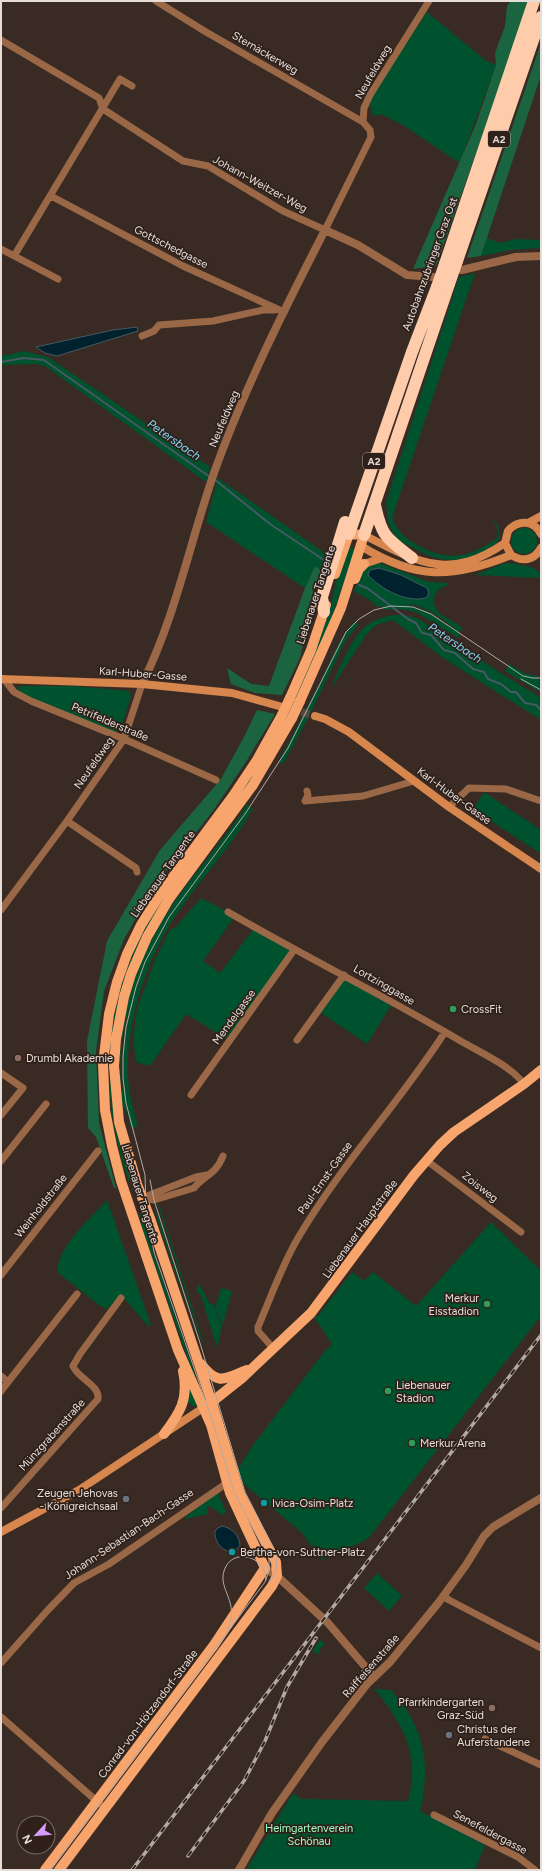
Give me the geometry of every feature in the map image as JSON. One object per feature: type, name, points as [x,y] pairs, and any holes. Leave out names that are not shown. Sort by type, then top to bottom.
[{"type":"highway","name":"Autobahnzubringer Graz Ost","points":[[349,534],[435,282],[445,264],[534,1]]},
{"type":"highway","name":"A2","points":[[362,541],[449,284],[460,265],[541,17]]},
{"type":"highway","points":[[324,612],[322,596],[341,534],[395,384],[403,377]]},
{"type":"highway","points":[[375,505],[380,525],[385,535],[412,558]]},
{"type":"main road","points":[[541,516],[528,523],[519,523],[511,527],[506,535],[505,543],[511,555],[517,559],[530,559],[538,553],[541,548]]},
{"type":"main road","points":[[528,523],[537,528],[541,534]]},
{"type":"main road","points":[[349,534],[362,541],[421,562],[442,566],[462,564],[483,556],[505,543]]},
{"type":"main road","name":"Liebenauer Tangente","points":[[265,1568],[227,1483],[211,1425],[178,1350],[128,1202],[112,1146],[103,1093],[105,1039],[117,982],[127,954],[141,925],[161,893],[242,784],[258,760],[280,711],[290,698],[311,650],[349,534]]},
{"type":"main road","points":[[362,541],[382,558],[421,571],[432,573],[449,573],[483,566],[511,555]]},
{"type":"main road","name":"Liebenauer Tangente","points":[[277,1576],[276,1562],[240,1494],[212,1403],[142,1198],[119,1122],[115,1092],[114,1066],[116,1039],[120,1013],[131,974],[146,937],[166,904],[253,785],[292,718],[325,648],[346,594],[362,541]]},
{"type":"main road","points":[[346,594],[350,589],[359,569],[364,564],[382,558]]},
{"type":"main road","name":"Karl-Huber-Gasse","points":[[2,679],[142,684],[232,693],[280,711]]},
{"type":"main road","name":"Karl-Huber-Gasse","points":[[315,716],[349,732],[449,807],[541,869]]},
{"type":"main road","name":"Liebenauer Hauptstraße","points":[[203,1408],[212,1403],[242,1378],[250,1368],[311,1312],[324,1297],[426,1160],[454,1132],[524,1084],[541,1070]]},
{"type":"main road","points":[[128,1202],[142,1198]]},
{"type":"main road","points":[[164,1434],[176,1418],[184,1400],[185,1381],[178,1350]]},
{"type":"main road","points":[[197,1359],[205,1370],[221,1379],[227,1379],[250,1368]]},
{"type":"main road","points":[[1,1532],[79,1490],[203,1408]]},
{"type":"main road","name":"Conrad-von-Hötzendorf-Straße","points":[[59,1870],[102,1805],[214,1645],[265,1568]]},
{"type":"main road","name":"Conrad-von-Hötzendorf-Straße","points":[[45,1870],[102,1805],[272,1586],[277,1576]]},
{"type":"street","name":"Sternäckerweg","points":[[156,1],[206,32],[364,122]]},
{"type":"street","name":"Neufeldweg","points":[[1,910],[67,821],[124,739],[142,684],[165,632],[215,471],[281,311],[325,230],[370,137],[370,130],[364,122],[364,108],[370,95],[429,1]]},
{"type":"street","name":"Johann-Weitzer-Weg","points":[[1,40],[99,98],[103,109],[183,161],[208,166],[283,211],[325,230]]},
{"type":"street","points":[[14,256],[120,79],[132,86]]},
{"type":"street","name":"Gottschedgasse","points":[[51,196],[183,266],[281,311]]},
{"type":"street","points":[[325,230],[358,245],[407,275],[435,282]]},
{"type":"street","points":[[1,249],[58,279]]},
{"type":"street","points":[[460,265],[516,257],[541,256]]},
{"type":"street","points":[[142,336],[154,330],[159,325],[213,321],[263,310],[281,311]]},
{"type":"street","name":"Petrifelderstraße","points":[[2,679],[14,692],[216,780]]},
{"type":"street","points":[[307,791],[308,795],[305,801],[363,796],[414,781]]},
{"type":"street","points":[[449,807],[469,788],[506,788],[541,801]]},
{"type":"street","points":[[67,821],[136,868],[137,872]]},
{"type":"street","name":"Lortzinggasse","points":[[228,912],[294,950],[344,975],[445,1032],[515,1073],[524,1084]]},
{"type":"street","name":"Mendelgasse","points":[[191,1095],[294,950]]},
{"type":"street","points":[[297,1040],[344,975]]},
{"type":"street","name":"Paul-Ernst-Gasse","points":[[272,1348],[258,1330],[258,1326],[297,1238],[344,1169],[427,1060],[445,1032]]},
{"type":"street","points":[[1,1073],[23,1088],[1,1115]]},
{"type":"street","points":[[1,1161],[46,1104]]},
{"type":"street","name":"Weinholdstraße","points":[[1,1275],[98,1152]]},
{"type":"street","points":[[142,1198],[196,1177],[211,1174],[218,1167],[223,1156]]},
{"type":"street","name":"Zoisweg","points":[[426,1160],[521,1232]]},
{"type":"street","points":[[1,1391],[77,1294]]},
{"type":"street","name":"Münzgrabenstraße","points":[[1,1508],[98,1399],[96,1390],[76,1372],[73,1366],[80,1354],[121,1298]]},
{"type":"street","points":[[1,1376],[8,1382]]},
{"type":"street","name":"Johann-Sebastian-Bach-Gasse","points":[[1,1663],[74,1583],[109,1564],[227,1483]]},
{"type":"street","name":"Raiffeisenstraße","points":[[239,1870],[272,1813],[322,1742],[374,1677],[390,1662],[443,1596],[466,1565],[484,1536],[493,1527],[541,1498]]},
{"type":"street","points":[[265,1568],[277,1576],[328,1622],[374,1677]]},
{"type":"street","points":[[443,1596],[541,1648]]},
{"type":"street","points":[[1,1718],[102,1805]]},
{"type":"street","points":[[485,1739],[541,1765]]},
{"type":"street","name":"Senefeldergasse","points":[[434,1815],[518,1857],[535,1870]]},
{"type":"green space","points":[[511,1],[530,1],[436,266],[413,269],[476,124],[496,65],[495,53],[505,26],[507,6]]},
{"type":"green space","points":[[427,12],[485,60],[496,65],[461,159],[458,162],[403,125],[383,115],[372,115],[370,104],[372,96]]},
{"type":"green space","points":[[541,43],[541,75],[481,256],[467,258]]},
{"type":"green space","points":[[487,238],[500,243],[516,239],[541,240],[541,248],[511,250],[481,256]]},
{"type":"green space","points":[[475,273],[392,518],[403,535],[410,541],[430,551],[450,556],[478,550],[497,538],[498,532],[493,519],[498,526],[500,537],[495,544],[474,555],[457,560],[449,560],[432,557],[398,539],[389,523],[386,502],[459,277]]},
{"type":"green space","points":[[24,351],[48,357],[210,467],[206,482],[45,366],[35,364],[1,365],[1,356]]},
{"type":"green space","points":[[218,478],[329,556],[323,572],[315,566],[305,588],[206,522]]},
{"type":"green space","points":[[524,528],[533,532],[537,541],[533,550],[524,554],[515,550],[511,541],[515,532]]},
{"type":"green space","points":[[351,547],[355,550],[332,616],[298,697],[266,758],[145,931],[127,970],[119,998],[112,1039],[132,1181],[129,1182],[118,1144],[111,1107],[109,1070],[111,1034],[118,998],[129,962],[145,928],[165,894],[244,788],[254,772],[327,617],[342,562]]},
{"type":"green space","points":[[380,563],[429,582],[447,583],[447,586],[441,588],[437,592],[433,603],[439,613],[463,628],[459,632],[441,618],[427,610],[406,604],[427,611],[460,633],[458,638],[416,612],[399,609],[385,610],[381,606],[377,607],[371,601],[354,591],[363,572],[370,566]]},
{"type":"green space","points":[[511,563],[531,567],[541,573],[541,578],[475,575],[502,564]]},
{"type":"green space","points":[[315,566],[323,572],[316,585],[300,658],[282,695],[255,693],[231,684],[227,668],[251,684],[269,686],[305,588]]},
{"type":"green space","points":[[394,615],[405,615],[419,619],[541,698],[541,720],[443,658],[393,620],[376,625],[366,635],[332,687],[340,665],[357,635],[376,620]]},
{"type":"green space","points":[[355,621],[358,625],[346,640],[306,722],[283,764],[279,761],[337,648]]},
{"type":"green space","points":[[509,664],[526,674],[538,676],[541,693],[505,671]]},
{"type":"green space","points":[[19,686],[72,686],[129,691],[131,696],[121,728],[115,732],[17,693]]},
{"type":"green space","points":[[257,710],[275,714],[244,765],[213,811],[155,885],[124,939],[104,991],[96,1051],[99,1123],[116,1188],[114,1188],[96,1137],[88,1128],[87,1041],[107,941],[160,850],[221,779]]},
{"type":"green space","points":[[484,792],[541,830],[541,854],[473,809]]},
{"type":"green space","points":[[246,804],[253,809],[238,829],[253,810],[235,837],[176,915],[155,952],[147,972],[134,1015],[130,1036],[128,1078],[138,1126],[131,1129],[124,1094],[127,1114],[123,1108],[121,1097],[120,1055],[126,1011],[132,989],[139,968],[158,928],[174,902],[235,823]]},
{"type":"green space","points":[[201,898],[235,916],[203,961],[220,973],[255,927],[294,950],[230,1041],[186,1014],[150,1066],[136,1062],[133,1040],[137,1009],[155,960],[170,929],[175,928]]},
{"type":"green space","points":[[347,979],[392,1004],[367,1044],[321,1013],[342,982]]},
{"type":"green space","points":[[107,1200],[151,1325],[149,1327],[121,1295],[107,1309],[100,1306],[57,1272],[63,1252],[69,1243],[76,1233]]},
{"type":"green space","points":[[159,1204],[204,1344],[200,1337],[158,1205]]},
{"type":"green space","points":[[156,1209],[194,1327],[157,1219]]},
{"type":"green space","points":[[139,1214],[143,1214],[148,1237],[201,1392],[199,1392],[140,1222]]},
{"type":"green space","name":"Liebenauer Stadion","points":[[491,1222],[541,1271],[541,1316],[368,1539],[322,1560],[302,1533],[244,1484],[238,1469],[253,1445],[324,1352],[332,1344],[314,1317],[318,1316],[352,1272],[364,1281],[373,1272],[416,1306]]},
{"type":"green space","points":[[200,1284],[209,1303],[213,1304],[222,1326],[217,1348],[201,1296],[196,1290]]},
{"type":"green space","points":[[221,1288],[232,1291],[223,1325],[215,1308]]},
{"type":"green space","points":[[190,1387],[197,1405],[194,1407],[187,1401]]},
{"type":"green space","points":[[218,1493],[226,1512],[222,1515],[210,1506],[207,1507],[208,1514],[186,1519],[186,1516]]},
{"type":"green space","points":[[377,1573],[402,1596],[389,1611],[364,1588]]},
{"type":"green space","points":[[320,1640],[325,1644],[319,1650],[320,1652],[318,1654],[314,1653],[314,1648]]},
{"type":"green space","name":"Heimgartenverein Schönau","points":[[374,1689],[391,1690],[414,1723],[419,1735],[425,1773],[423,1799],[420,1811],[485,1845],[475,1870],[246,1870],[293,1793],[301,1799],[408,1801],[412,1769],[407,1741],[394,1715]]},
{"type":"water","points":[[137,327],[138,331],[57,356],[45,353],[36,347],[113,330]]},
{"type":"water","points":[[379,568],[401,575],[427,588],[429,593],[426,598],[418,599],[402,597],[394,594],[368,575],[370,570]]},
{"type":"water","points":[[222,1526],[232,1530],[237,1535],[240,1545],[235,1551],[227,1551],[220,1547],[216,1540],[215,1531]]},
{"type":"waterway","name":"Petersbach","points":[[1,362],[24,358],[44,360],[210,477]]},
{"type":"waterway","name":"Petersbach","points":[[214,479],[270,524],[327,562]]},
{"type":"waterway","name":"Petersbach","points":[[359,585],[367,588],[408,619],[416,623],[422,633],[431,635],[444,650],[455,653],[473,669],[484,672],[488,679],[501,684],[511,692],[516,692],[525,703],[536,705],[541,710]]},
{"type":"tunnel","points":[[290,709],[315,716]]},
{"type":"tram line","points":[[50,1870],[265,1582],[269,1571],[269,1559],[234,1492],[213,1423],[154,1252],[146,1208],[145,1175],[126,1103],[123,1078],[123,1056],[126,1027],[136,987],[145,962],[169,917],[245,814],[288,748],[346,632],[359,619],[374,610],[391,606],[413,607],[431,614],[523,676],[541,678]]},
{"type":"tram line","points":[[521,679],[541,690]]},
{"type":"tram line","points":[[150,1180],[154,1200],[200,1343],[245,1492],[277,1555],[276,1570],[270,1582]]},
{"type":"tram line","points":[[228,1629],[232,1611],[223,1578],[224,1571],[228,1563],[240,1557],[248,1557],[255,1560],[264,1571],[266,1580]]},
{"type":"railway","points":[[132,1870],[541,1335]]},
{"type":"railway","points":[[188,1856],[244,1781],[265,1741],[287,1687],[316,1638]]},
{"type":"place","name":"CrossFit","points":[[453,1009]]},
{"type":"place","name":"Drumbl Akademie","points":[[18,1058]]},
{"type":"place","name":"Merkur Eisstadion","points":[[487,1304]]},
{"type":"place","name":"Liebenauer Stadion","points":[[388,1391]]},
{"type":"place","name":"Merkur Arena","points":[[412,1443]]},
{"type":"place","name":"Zeugen Jehovas - Königreichsaal","points":[[126,1499]]},
{"type":"place","name":"Ivica-Osim-Platz","points":[[264,1503]]},
{"type":"place","name":"Bertha-von-Suttner-Platz","points":[[232,1552]]},
{"type":"place","name":"Pfarrkindergarten Graz-Süd","points":[[492,1708]]},
{"type":"place","name":"Christus der Auferstandene","points":[[449,1735]]}]
